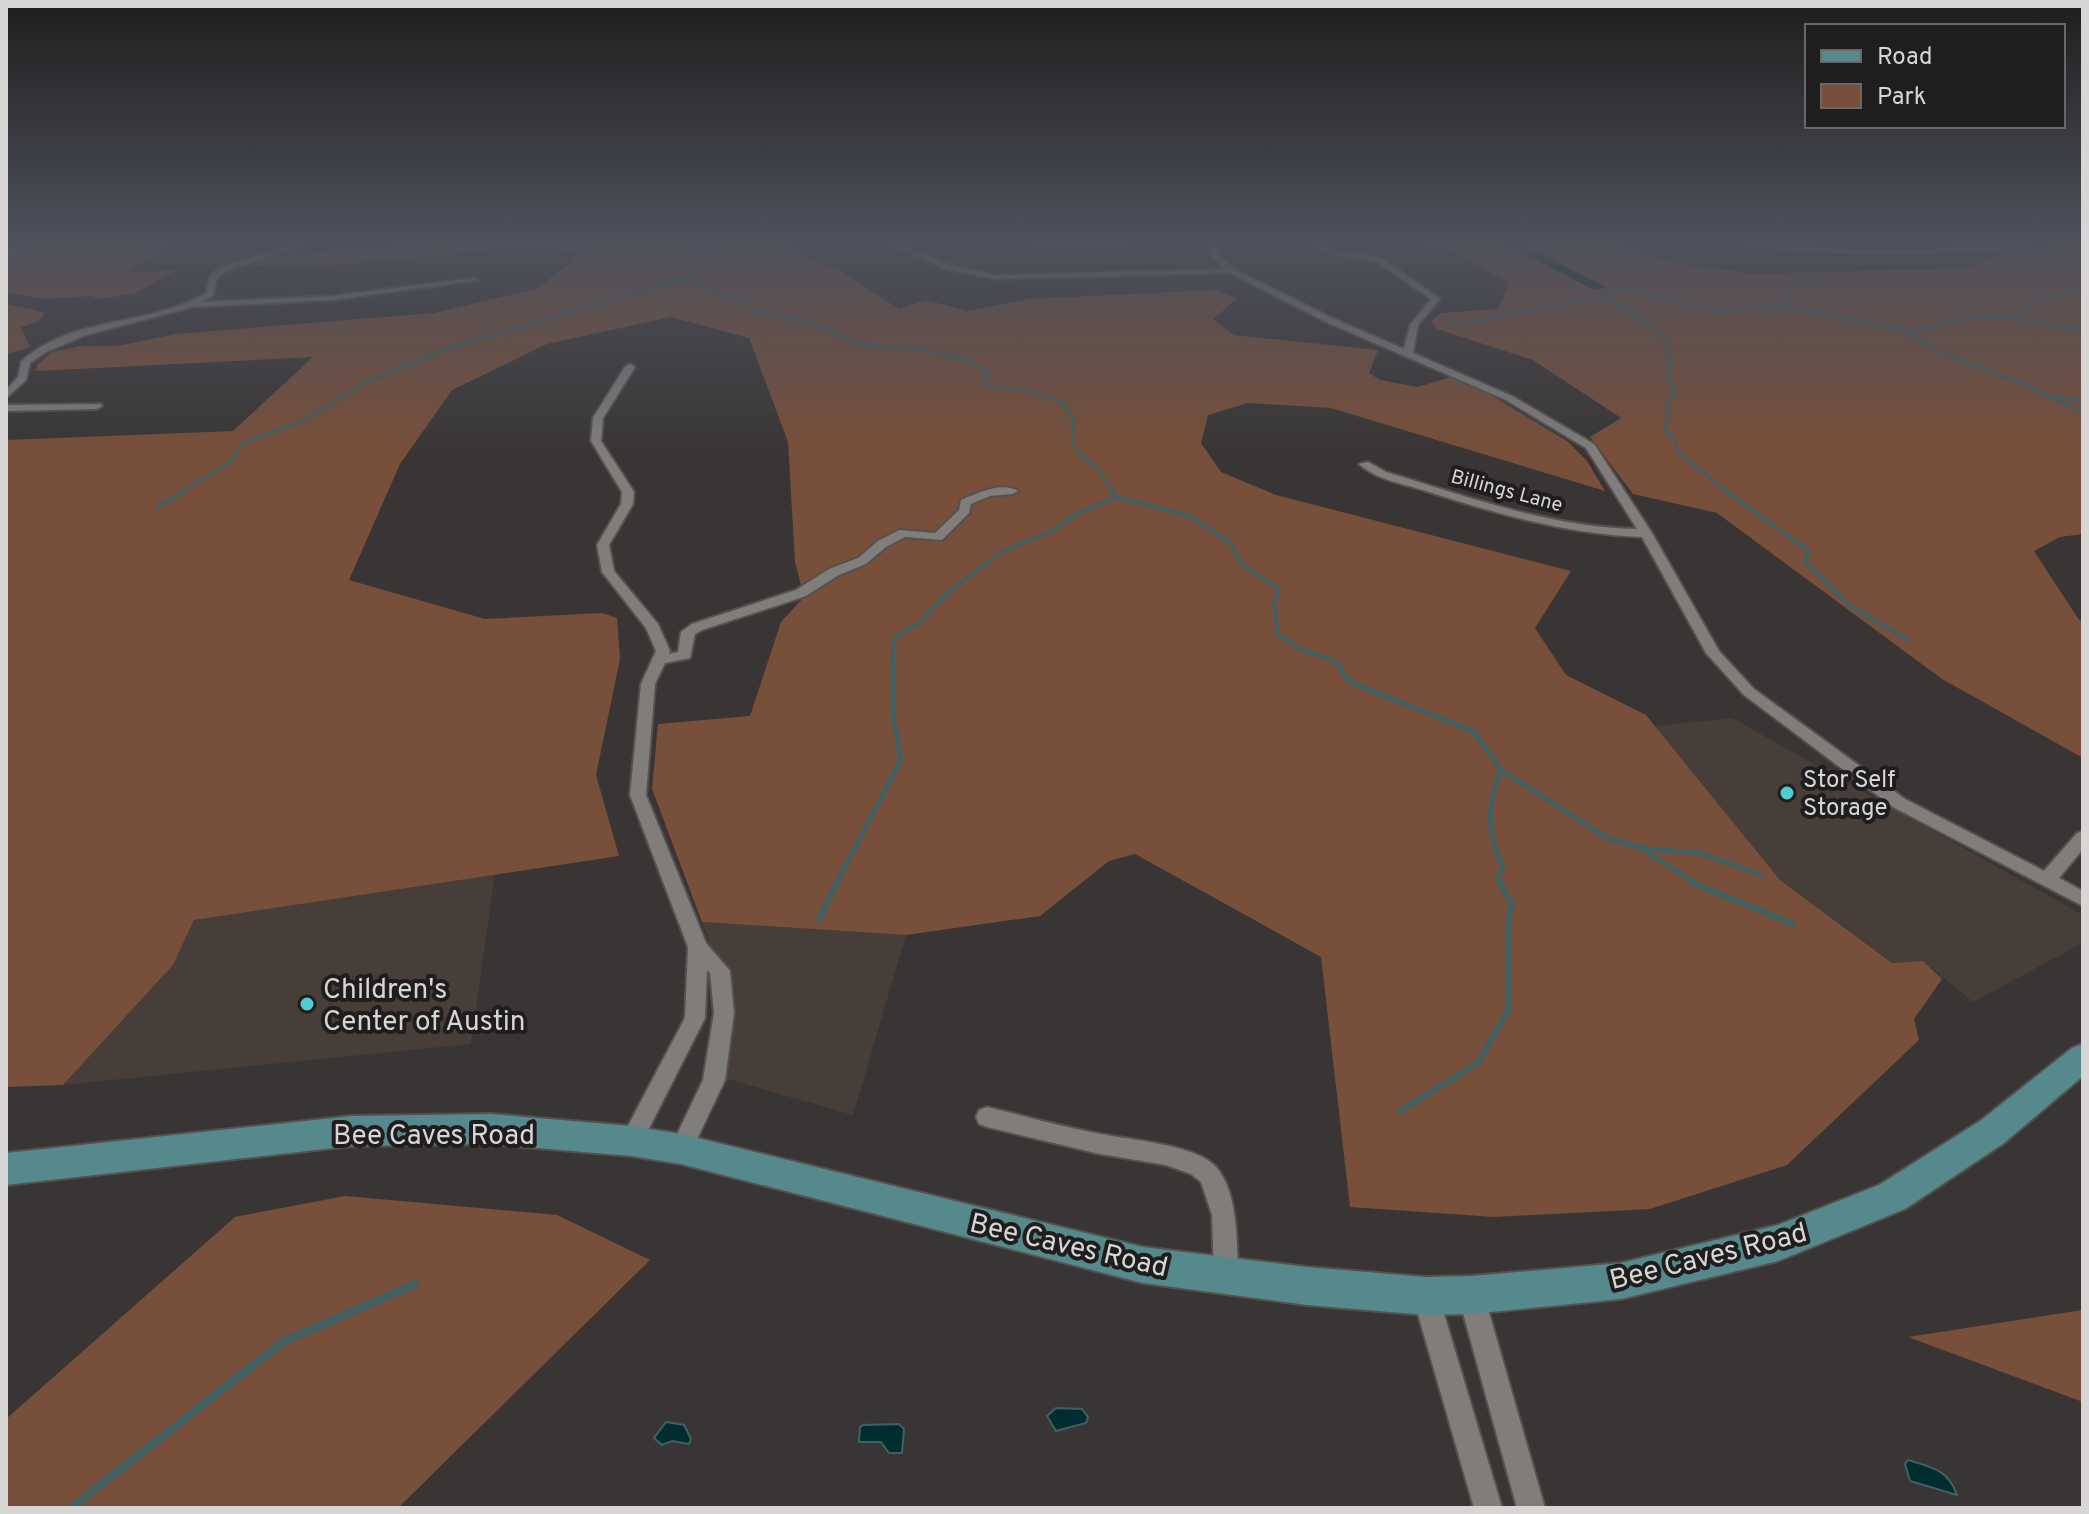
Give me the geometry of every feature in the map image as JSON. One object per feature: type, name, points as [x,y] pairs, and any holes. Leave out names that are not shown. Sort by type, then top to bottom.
[{"type":"main road","name":"Bee Caves Road","points":[[6,1169],[352,1131],[491,1129],[631,1141],[681,1149],[1143,1265],[1425,1296],[1471,1295],[1621,1281],[1778,1243],[1892,1197],[1992,1132],[2083,1057]]},
{"type":"street","points":[[6,395],[19,385],[26,362],[43,350],[165,313]]},
{"type":"street","points":[[1314,313],[1509,398],[1590,446],[1646,533],[1713,653],[1749,692],[1899,803],[2083,899]]},
{"type":"street","points":[[1408,353],[1414,325],[1424,313]]},
{"type":"street","points":[[630,367],[598,418],[596,441],[628,492],[627,504],[603,545],[608,572],[653,627],[663,651],[648,684],[638,795],[698,947],[720,971],[724,1013],[714,1080],[681,1149]]},
{"type":"street","points":[[6,408],[97,406]]},
{"type":"street","name":"Billings Lane","points":[[1364,464],[1382,474],[1512,513],[1612,534],[1646,533]]},
{"type":"street","points":[[659,660],[685,655],[688,632],[697,627],[801,593],[834,572],[862,561],[874,549],[903,533],[938,537],[965,511],[965,502],[988,493],[1012,491]]},
{"type":"street","points":[[2047,880],[2083,837]]},
{"type":"street","points":[[631,1141],[695,1018],[698,947]]},
{"type":"street","points":[[987,1117],[1177,1157],[1199,1166],[1210,1176],[1224,1215],[1226,1275]]},
{"type":"street","points":[[1471,1295],[1531,1508]]},
{"type":"street","points":[[1425,1296],[1488,1508]]},
{"type":"shaded area","name":"Stor Self Storage","points":[[1732,718],[2083,915],[2083,943],[1973,1002],[1923,961],[1893,963],[1780,880],[1655,726]]},
{"type":"shaded area","name":"Children's Center of Austin","points":[[495,874],[471,1044],[63,1085],[173,965],[194,920]]},
{"type":"shaded area","points":[[702,922],[906,935],[853,1115],[724,1078],[729,1002]]},
{"type":"green space","points":[[6,313],[44,313],[37,322],[21,327],[30,347],[6,355]]},
{"type":"green space","points":[[434,313],[1221,313],[1213,319],[1234,335],[1378,350],[1369,373],[1380,380],[1418,387],[1451,377],[1481,389],[1567,441],[1587,461],[1605,491],[1331,408],[1248,403],[1208,415],[1201,443],[1221,472],[1276,495],[1571,571],[1535,628],[1566,675],[1646,715],[1780,880],[1892,963],[1923,961],[1942,979],[1914,1019],[1919,1040],[1787,1165],[1650,1209],[1494,1217],[1350,1207],[1321,957],[1135,854],[1109,861],[1040,916],[906,935],[702,922],[652,789],[658,724],[750,716],[781,622],[804,597],[795,562],[788,442],[749,338],[671,317],[547,344],[452,390],[400,464],[349,580],[485,619],[602,613],[617,618],[620,659],[596,775],[619,856],[194,920],[173,965],[63,1085],[6,1087],[6,440],[233,431],[313,357],[36,371],[38,364],[52,352],[80,346],[118,346],[175,334]]},
{"type":"green space","points":[[1441,313],[2083,313],[2083,534],[2060,537],[2034,551],[2079,620],[2083,621],[2083,758],[1942,679],[1717,513],[1633,494],[1590,437],[1621,418],[1533,360],[1437,329],[1431,321]]},
{"type":"green space","points":[[345,1196],[557,1215],[650,1260],[398,1508],[6,1508],[6,1419],[235,1217]]},
{"type":"green space","points":[[2083,1310],[2083,1402],[1908,1337]]},
{"type":"water","points":[[1056,1408],[1082,1409],[1088,1417],[1086,1423],[1056,1431],[1047,1416]]},
{"type":"water","points":[[666,1422],[684,1425],[691,1439],[689,1444],[672,1441],[662,1445],[654,1438]]},
{"type":"water","points":[[899,1424],[904,1429],[902,1453],[889,1453],[881,1442],[859,1442],[860,1427],[863,1425]]},
{"type":"water","points":[[1908,1460],[1944,1475],[1957,1495],[1910,1481],[1905,1464]]},
{"type":"waterway","points":[[184,491],[231,461],[243,443],[305,420],[362,384],[450,348],[568,313]]},
{"type":"waterway","points":[[764,313],[808,322],[863,345],[923,350],[963,359],[989,372],[982,383],[988,386],[1031,391],[1062,402],[1074,421],[1072,442],[1079,454],[1098,469],[1112,491]]},
{"type":"waterway","points":[[1447,326],[1515,313]]},
{"type":"waterway","points":[[1629,313],[1656,329],[1668,343],[1667,353],[1672,362],[1667,373],[1675,394],[1666,406],[1669,417],[1664,427],[1676,442],[1677,451],[1726,491]]},
{"type":"waterway","points":[[1817,313],[1911,332],[1967,318],[2012,317],[2083,331]]},
{"type":"waterway","points":[[2017,317],[2021,313]]},
{"type":"waterway","points":[[1907,332],[1937,351],[2027,385],[2083,413]]},
{"type":"waterway","points":[[2056,397],[2083,401]]},
{"type":"waterway","points":[[158,507],[187,489]]},
{"type":"waterway","points":[[1111,489],[1116,497]]},
{"type":"waterway","points":[[1723,489],[1809,551],[1805,562],[1852,607],[1908,640]]},
{"type":"waterway","points":[[836,885],[901,759],[893,715],[893,643],[897,636],[918,624],[951,590],[1003,551],[1050,532],[1079,513],[1116,497]]},
{"type":"waterway","points":[[1116,497],[1190,516],[1231,543],[1242,564],[1279,590],[1274,604],[1278,634],[1302,650],[1336,661],[1339,665]]},
{"type":"waterway","points":[[1337,663],[1350,682],[1473,731],[1501,770]]},
{"type":"waterway","points":[[1501,770],[1609,839],[1648,849],[1700,853],[1761,875]]},
{"type":"waterway","points":[[1501,770],[1490,820],[1503,869],[1497,878],[1501,885]]},
{"type":"waterway","points":[[1644,850],[1698,885]]},
{"type":"waterway","points":[[1400,1111],[1478,1063],[1509,1009],[1509,916],[1512,904],[1500,883]]},
{"type":"waterway","points":[[1693,883],[1793,924]]},
{"type":"waterway","points":[[819,919],[836,885]]},
{"type":"waterway","points":[[71,1508],[283,1342],[415,1284]]},
{"type":"place","name":"Stor Self Storage","points":[[1787,793]]},
{"type":"place","name":"Children's Center of Austin","points":[[307,1004]]}]
